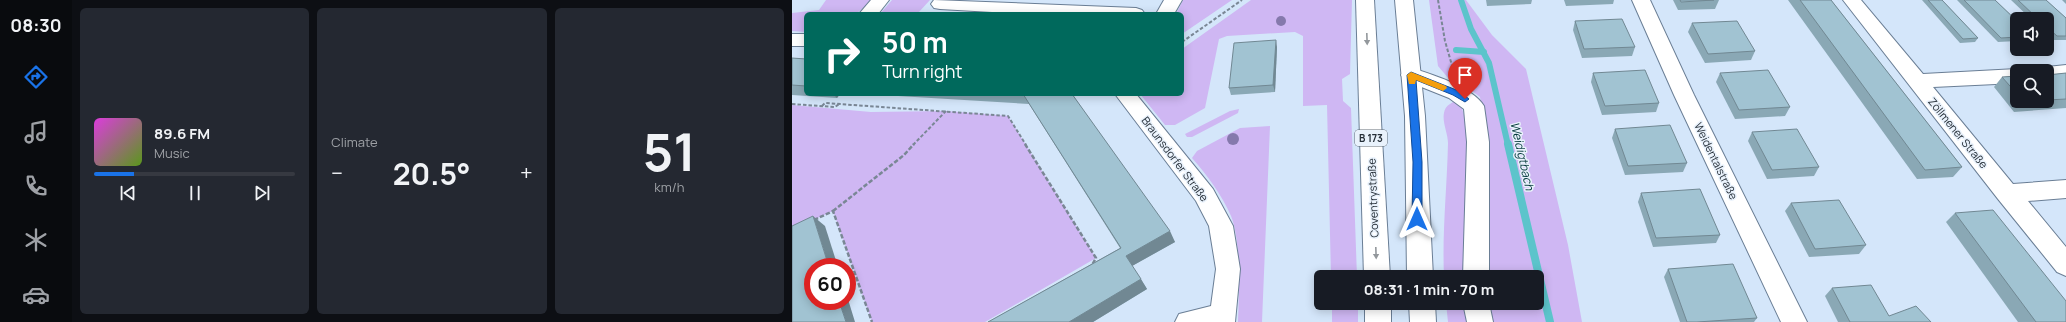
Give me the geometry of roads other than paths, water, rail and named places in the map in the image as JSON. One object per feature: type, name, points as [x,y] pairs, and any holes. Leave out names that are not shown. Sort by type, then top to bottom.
[{"type":"street","points":[[870,12],[880,0]]},
{"type":"street","points":[[944,0],[940,4],[1027,11],[1063,12]]},
{"type":"street","points":[[1166,12],[1172,0]]},
{"type":"street","name":"Coventrystraße","points":[[1365,0],[1376,270]]},
{"type":"street","points":[[1404,0],[1418,162],[1420,270]]},
{"type":"street","name":"Weidentalstraße","points":[[1641,0],[1684,95],[1794,322]]},
{"type":"street","name":"Zöllmener Straße","points":[[1852,0],[2006,193],[2066,265]]},
{"type":"street","points":[[792,40],[804,40]]},
{"type":"street","points":[[2054,73],[2066,72]]},
{"type":"street","points":[[1411,75],[1456,93],[1474,106],[1478,142],[1476,270]]},
{"type":"street","points":[[1917,81],[2010,76]]},
{"type":"street","name":"Braunsdorfer Straße","points":[[1127,96],[1205,195],[1221,226],[1228,269],[1223,318]]},
{"type":"street","points":[[2006,193],[2066,189]]},
{"type":"street","points":[[1378,310],[1378,322]]},
{"type":"street","points":[[1422,310],[1423,322]]},
{"type":"street","points":[[1477,310],[1480,322]]},
{"type":"street","points":[[1188,322],[1223,318]]},
{"type":"waterway","name":"Weidigtbach","points":[[1461,0],[1471,29],[1483,52]]},
{"type":"waterway","points":[[1456,50],[1483,52]]},
{"type":"waterway","name":"Weidigtbach","points":[[1483,52],[1489,63],[1508,145]]},
{"type":"waterway","name":"Weidigtbach","points":[[1508,144],[1550,322]]}]
